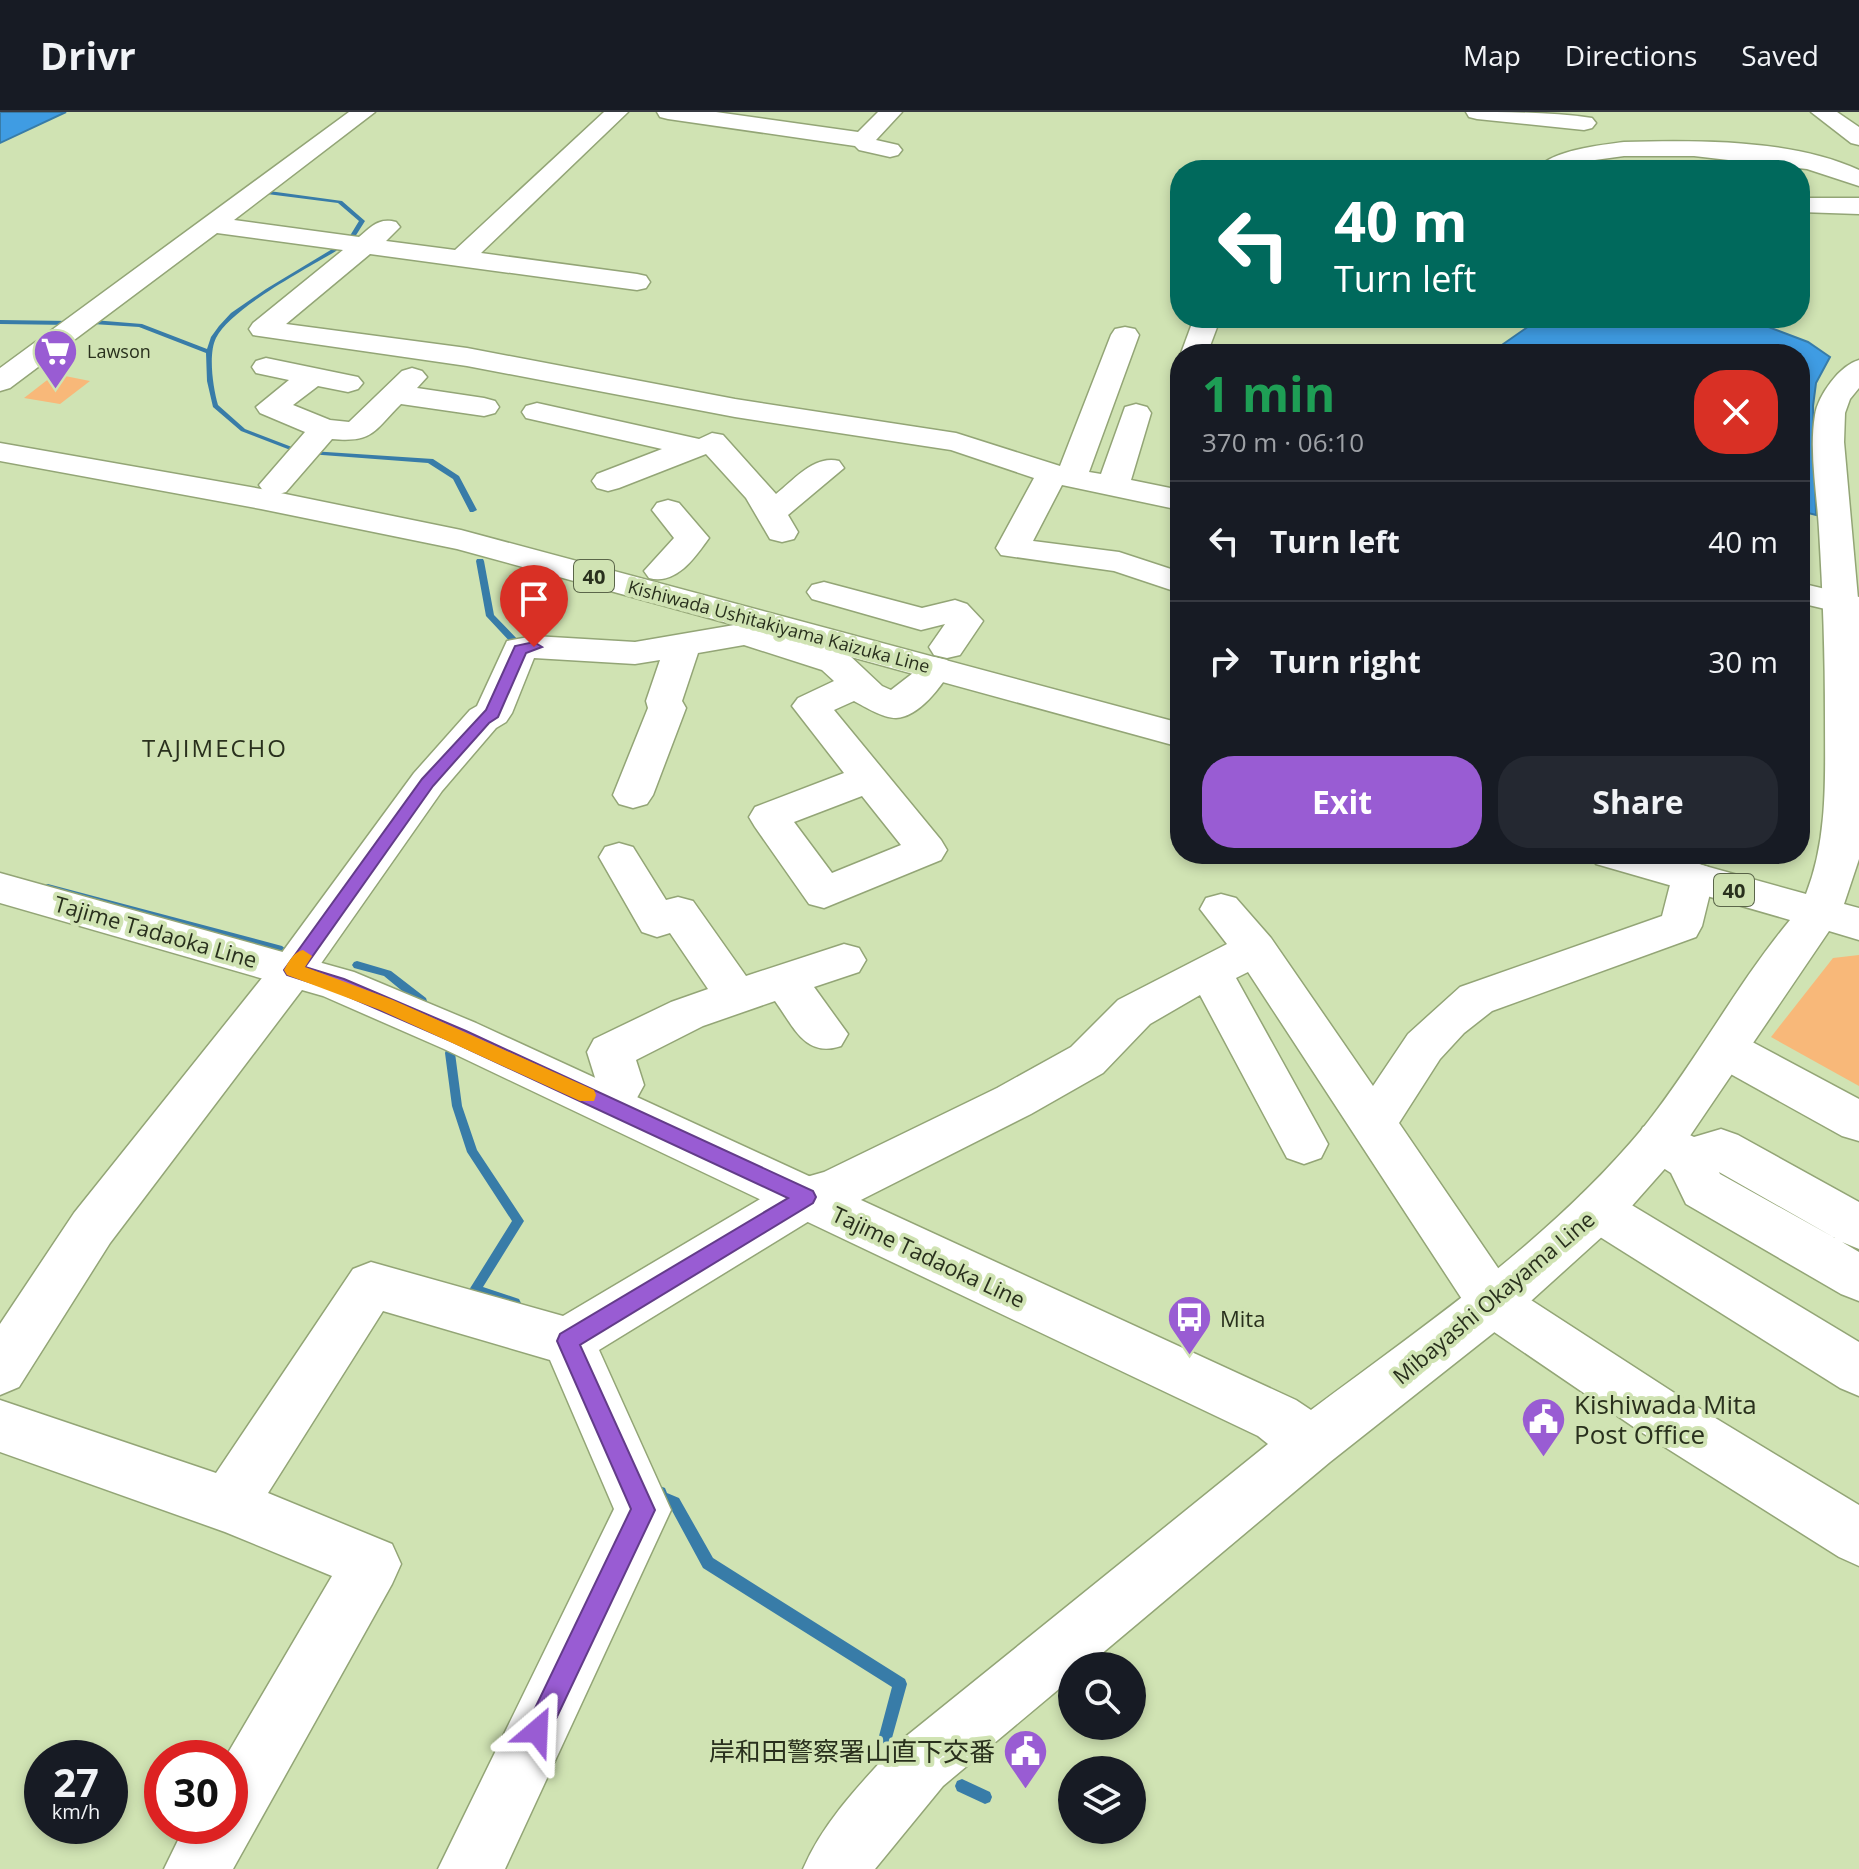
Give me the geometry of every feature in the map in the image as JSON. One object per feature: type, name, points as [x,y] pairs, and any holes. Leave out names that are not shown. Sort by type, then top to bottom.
[{"type":"street","points":[[0,382],[364,112]]},
{"type":"street","points":[[460,259],[617,112]]},
{"type":"street","points":[[668,112],[863,140],[867,145],[890,150]]},
{"type":"street","points":[[863,140],[891,112]]},
{"type":"street","points":[[1477,112],[1584,123]]},
{"type":"street","points":[[1822,112],[1859,138]]},
{"type":"street","points":[[1590,160],[1600,152],[1692,148],[1792,160]]},
{"type":"street","points":[[1810,163],[1846,170],[1859,179]]},
{"type":"street","points":[[1810,205],[1859,206]]},
{"type":"street","points":[[212,225],[376,237],[460,259],[637,282]]},
{"type":"street","points":[[376,237],[263,329],[467,357],[735,408],[956,442],[1061,476],[1170,498]]},
{"type":"street","points":[[1117,353],[1084,408],[1061,476],[1013,548],[1119,562],[1170,580]]},
{"type":"street","points":[[266,367],[348,383]]},
{"type":"street","name":"Mibayashi Okayama Line","points":[[836,1869],[873,1818],[921,1764],[1311,1443],[1493,1303],[1598,1210],[1674,1150],[1725,1049],[1797,941],[1842,904],[1838,865],[1845,799],[1850,604],[1829,442],[1830,413],[1836,397],[1859,369]]},
{"type":"street","points":[[313,376],[271,407],[324,429],[356,432],[403,385],[460,412]]},
{"type":"street","points":[[608,481],[704,444],[735,408]]},
{"type":"street","points":[[537,412],[608,429],[704,444],[760,494],[777,522],[828,468]]},
{"type":"street","points":[[1113,486],[1136,413]]},
{"type":"street","points":[[275,485],[324,429]]},
{"type":"street","points":[[572,445],[608,429]]},
{"type":"street","name":"Kishiwada Ushitakiyama Kaizuka Line","points":[[0,432],[478,526],[661,571],[1170,732]]},
{"type":"street","name":"Kishiwada Ushitakiyama Kaizuka Line","points":[[0,452],[261,499],[461,540],[941,658],[1170,708]]},
{"type":"street","points":[[661,571],[692,538],[668,510]]},
{"type":"street","points":[[0,1370],[92,1228],[293,970],[428,782],[483,719],[493,713],[520,649],[534,647],[635,653],[746,634],[835,662],[869,694],[895,706],[927,680],[965,621],[955,611],[921,619],[824,592]]},
{"type":"street","points":[[1810,595],[1850,604]]},
{"type":"street","points":[[633,795],[667,708],[664,701],[683,646]]},
{"type":"street","points":[[859,684],[811,706],[869,778]]},
{"type":"street","points":[[619,857],[657,921],[678,912],[737,997]]},
{"type":"street","points":[[1370,1120],[1381,1114],[1409,1066],[1450,1017],[1476,999],[1681,926],[1703,866]]},
{"type":"street","name":"40","points":[[1703,866],[1842,904]]},
{"type":"street","name":"Tajime Tadaoka Line","points":[[0,888],[338,984],[460,1036],[1277,1418],[1311,1443]]},
{"type":"street","points":[[1221,909],[1256,949],[1493,1303],[1660,1414],[1859,1537]]},
{"type":"street","points":[[228,1505],[371,1285],[568,1341],[806,1197],[834,1190],[1014,1101],[1087,1060],[1134,1012],[1256,949]]},
{"type":"street","points":[[609,1105],[621,1085],[610,1052],[687,1014],[844,960]]},
{"type":"street","points":[[1207,972],[1218,986],[1256,1084],[1304,1144]]},
{"type":"street","points":[[784,980],[825,1034]]},
{"type":"street","points":[[1725,1049],[1859,1122]]},
{"type":"street","points":[[1674,1150],[1721,1149],[1859,1227]]},
{"type":"street","points":[[1674,1150],[1703,1189],[1859,1278]]},
{"type":"street","points":[[1598,1210],[1859,1371]]},
{"type":"street","points":[[471,1869],[643,1510],[568,1341]]},
{"type":"street","points":[[0,1426],[228,1505],[372,1564],[248,1780]]},
{"type":"street","points":[[197,1869],[211,1844]]},
{"type":"water","points":[[0,112],[66,112],[0,143]]},
{"type":"water","points":[[1526,328],[1771,328],[1808,342],[1830,357],[1816,383],[1813,406],[1816,515],[1810,514],[1810,344],[1503,344]]},
{"type":"building","points":[[55,374],[90,381],[60,404],[24,398]]},
{"type":"building","points":[[1859,955],[1859,1086],[1771,1037],[1833,958]]},
{"type":"waterway","points":[[269,193],[340,202],[362,221],[351,239]]},
{"type":"waterway","points":[[210,352],[213,338],[233,315],[334,250]]},
{"type":"waterway","points":[[0,322],[70,323]]},
{"type":"waterway","points":[[93,322],[140,325],[210,352]]},
{"type":"waterway","points":[[210,352],[215,406],[243,430],[295,450]]},
{"type":"waterway","points":[[311,453],[430,461],[456,478],[473,510]]},
{"type":"waterway","points":[[480,561],[490,616],[518,645]]},
{"type":"waterway","points":[[48,887],[282,950]]},
{"type":"waterway","points":[[357,965],[388,973],[422,1001]]},
{"type":"waterway","points":[[450,1053],[457,1106],[472,1152],[518,1221],[475,1290],[515,1303]]},
{"type":"waterway","points":[[660,1492],[663,1498],[674,1502],[708,1563],[900,1684],[882,1751]]},
{"type":"waterway","points":[[962,1786],[985,1797]]},
{"type":"slow traffic","points":[[303,956],[293,970],[338,984],[587,1095]]},
{"type":"place","name":"Lawson","points":[[56,390]]},
{"type":"place","name":"Mita","points":[[1189,1357]]},
{"type":"place","name":"Kishiwada Mita Post Office","points":[[1543,1458]]},
{"type":"place","name":"岸和田警察署山直下交番","points":[[1026,1790]]},
{"type":"district","name":"TAJIMECHO","points":[[215,747]]},
{"type":"route","points":[[534,647],[520,649],[493,713],[483,719],[428,782],[293,970],[338,984],[460,1036],[806,1197],[568,1341],[643,1510],[537,1731]]}]
